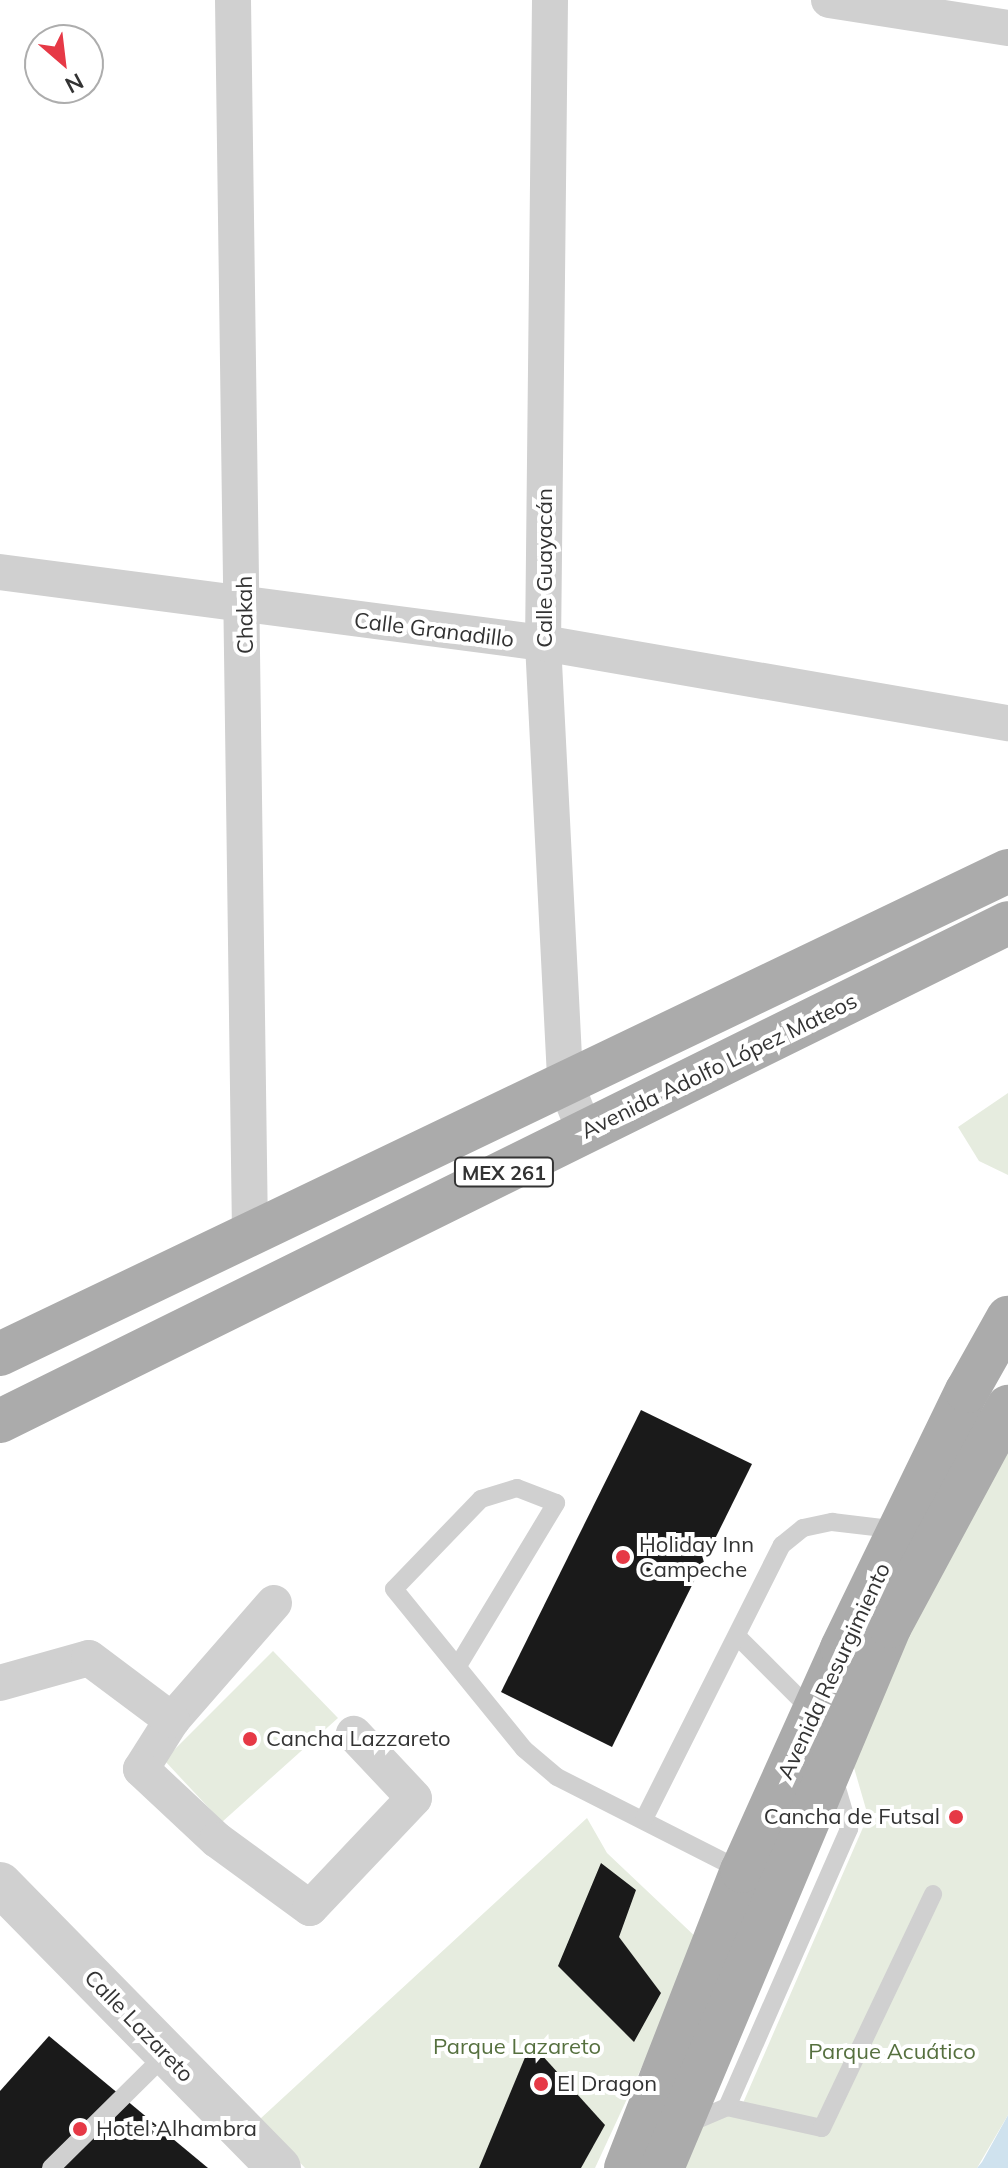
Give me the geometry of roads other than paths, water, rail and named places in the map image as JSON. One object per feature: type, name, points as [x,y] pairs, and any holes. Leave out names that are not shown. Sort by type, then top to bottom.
[{"type":"main road","name":"MEX 261","points":[[0,1354],[250,1231],[1008,871]]},
{"type":"main road","name":"Avenida Adolfo López Mateos","points":[[0,1421],[1008,923]]},
{"type":"main road","name":"Avenida Resurgimiento","points":[[626,2168],[742,1871],[899,1530],[1008,1318]]},
{"type":"main road","name":"Avenida Resurgimiento","points":[[662,2168],[890,1626],[1002,1430]]},
{"type":"street","name":"Chakah","points":[[233,0],[245,607],[250,1231]]},
{"type":"street","name":"Calle Guayacán","points":[[550,0],[543,643],[565,1082],[585,1132]]},
{"type":"street","points":[[829,0],[972,10],[1008,28]]},
{"type":"street","name":"Calle Granadillo","points":[[0,572],[245,607],[543,643],[1008,723]]},
{"type":"street","points":[[274,1603],[172,1720],[141,1769],[217,1840],[310,1908],[414,1798],[354,1734]]},
{"type":"street","points":[[0,1683],[89,1658],[172,1720]]},
{"type":"street","name":"Calle Lazareto","points":[[0,1884],[279,2168]]},
{"type":"lane","points":[[459,1664],[556,1503],[517,1488],[481,1499],[394,1589],[459,1664],[524,1749],[557,1777],[742,1871]]},
{"type":"lane","points":[[644,1819],[782,1545],[803,1528],[832,1522],[899,1530]]},
{"type":"lane","points":[[738,1637],[814,1713]]},
{"type":"lane","points":[[727,2107],[849,1829],[831,1767]]},
{"type":"lane","points":[[679,2127],[727,2107],[822,2128],[933,1894]]},
{"type":"lane","points":[[51,2168],[166,2054]]},
{"type":"water","points":[[1008,2115],[1008,2168],[977,2168],[982,2162]]},
{"type":"place","name":"Holiday Inn Campeche","points":[[623,1557]]},
{"type":"place","name":"Cancha Lazzareto","points":[[250,1739]]},
{"type":"place","name":"Cancha de Futsal","points":[[956,1817]]},
{"type":"place","name":"El Dragon","points":[[541,2084]]},
{"type":"place","name":"Hotel Alhambra","points":[[80,2129]]},
{"type":"park label","name":"Parque Lazareto","points":[[517,2047]]},
{"type":"park label","name":"Parque Acuático","points":[[892,2052]]}]
